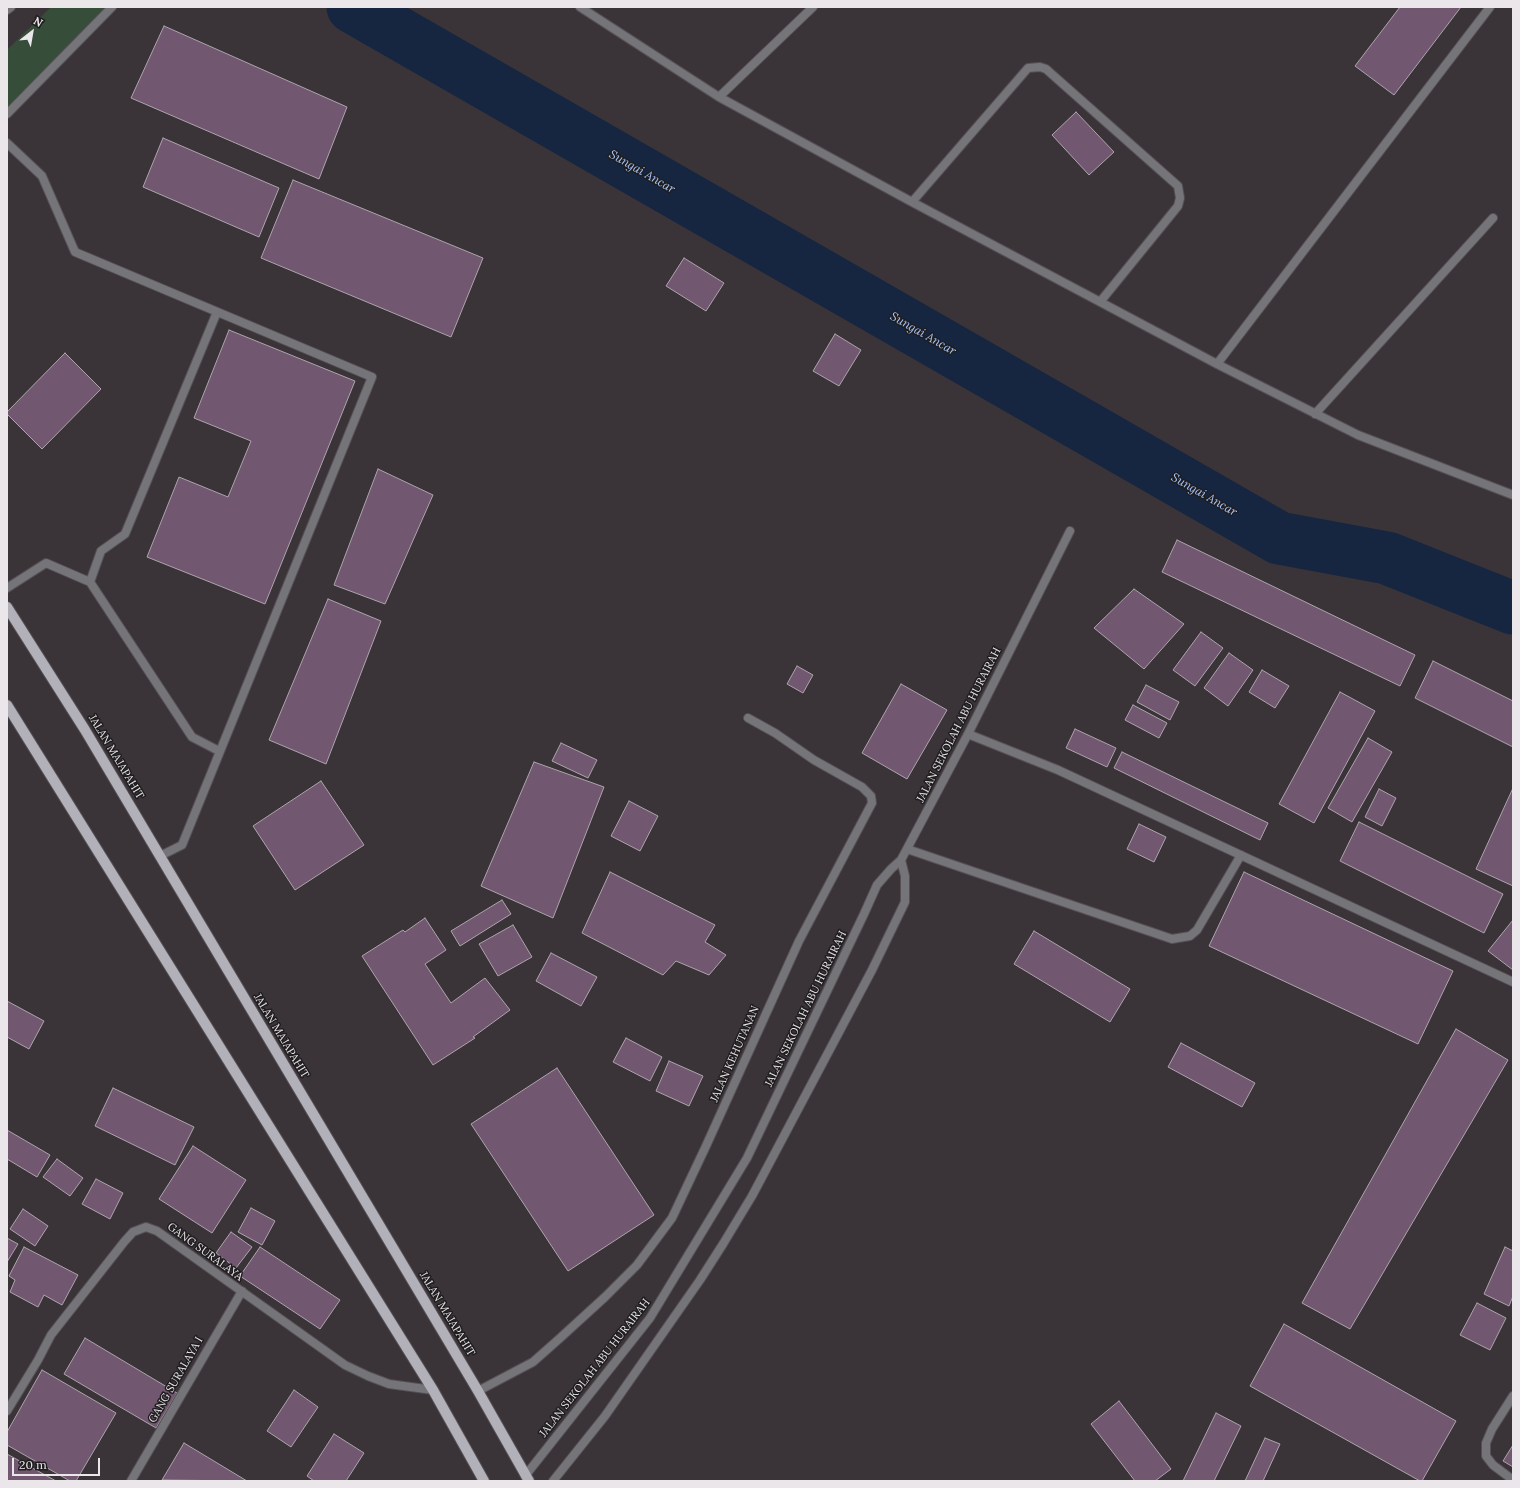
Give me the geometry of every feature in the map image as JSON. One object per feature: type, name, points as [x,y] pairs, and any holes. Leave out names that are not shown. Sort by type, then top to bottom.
[{"type":"main road","name":"JALAN MAJAPAHIT","points":[[7,606],[85,730],[478,1391],[527,1478]]},
{"type":"main road","points":[[7,705],[433,1390],[484,1481]]},
{"type":"street","points":[[7,10],[10,7]]},
{"type":"street","points":[[7,114],[112,7]]},
{"type":"street","points":[[580,7],[719,97],[912,202],[1217,364],[1358,435],[1513,495]]},
{"type":"street","points":[[719,97],[814,7]]},
{"type":"street","points":[[1217,364],[1490,7]]},
{"type":"street","points":[[912,202],[1028,68],[1040,67],[1046,69],[1178,186],[1180,198],[1178,206],[1100,302]]},
{"type":"street","points":[[7,143],[42,176],[75,252],[372,377],[182,845],[160,856]]},
{"type":"street","points":[[1315,414],[1493,218]]},
{"type":"street","points":[[90,582],[101,550],[125,534],[217,312]]},
{"type":"street","name":"JALAN SEKOLAH ABU HURAIRAH","points":[[527,1478],[654,1311],[747,1158],[858,927],[877,884],[901,860],[968,734],[1070,531]]},
{"type":"street","points":[[7,588],[46,563],[90,582],[192,737],[219,751]]},
{"type":"street","name":"JALAN KEHUTANAN","points":[[478,1391],[533,1362],[559,1339],[637,1265],[672,1218],[799,941],[872,803],[871,796],[862,787],[814,760],[775,733],[748,718]]},
{"type":"street","points":[[968,734],[1058,770],[1513,982]]},
{"type":"street","points":[[907,849],[1172,939],[1190,936],[1198,930],[1241,855]]},
{"type":"street","points":[[552,1481],[609,1410],[704,1274],[752,1196],[848,1017],[905,902],[905,876],[901,860]]},
{"type":"street","name":"GANG SURALAYA","points":[[7,1411],[38,1360],[51,1335],[124,1242],[133,1232],[146,1227],[157,1231],[345,1365],[389,1384],[433,1390]]},
{"type":"street","name":"GANG SURALAYA I","points":[[131,1481],[242,1291]]},
{"type":"street","points":[[1513,1396],[1492,1428],[1486,1443],[1486,1456],[1493,1465],[1513,1480]]},
{"type":"green space","points":[[51,7],[106,7],[7,107],[7,50]]},
{"type":"building","points":[[1400,7],[1461,7],[1394,95],[1355,66]]},
{"type":"building","points":[[164,26],[347,107],[319,179],[131,98]]},
{"type":"building","points":[[1076,112],[1114,152],[1089,175],[1052,135]]},
{"type":"building","points":[[163,138],[279,188],[259,237],[143,187]]},
{"type":"building","points":[[293,180],[483,258],[451,337],[261,258]]},
{"type":"building","points":[[684,258],[724,283],[706,311],[666,286]]},
{"type":"building","points":[[229,330],[355,381],[265,604],[147,557],[179,477],[228,497],[251,441],[194,418]]},
{"type":"building","points":[[835,334],[861,350],[839,386],[813,371]]},
{"type":"building","points":[[65,353],[101,389],[42,449],[7,414],[7,412]]},
{"type":"building","points":[[378,469],[433,495],[385,604],[334,585]]},
{"type":"building","points":[[1177,540],[1415,655],[1400,686],[1162,572]]},
{"type":"building","points":[[1134,589],[1184,624],[1144,669],[1094,628]]},
{"type":"building","points":[[328,599],[381,621],[326,764],[269,740]]},
{"type":"building","points":[[1201,632],[1223,648],[1195,686],[1173,670]]},
{"type":"building","points":[[1229,653],[1253,670],[1228,706],[1204,688]]},
{"type":"building","points":[[1433,661],[1513,701],[1513,747],[1415,698]]},
{"type":"building","points":[[797,666],[813,675],[803,693],[787,684]]},
{"type":"building","points":[[1262,670],[1289,686],[1275,708],[1249,692]]},
{"type":"building","points":[[901,684],[947,710],[907,779],[862,753]]},
{"type":"building","points":[[1146,685],[1179,702],[1170,720],[1137,702]]},
{"type":"building","points":[[1340,692],[1375,711],[1314,823],[1279,804]]},
{"type":"building","points":[[1133,705],[1167,723],[1159,738],[1125,720]]},
{"type":"building","points":[[1075,729],[1116,748],[1107,767],[1066,748]]},
{"type":"building","points":[[1368,738],[1392,752],[1352,822],[1328,808]]},
{"type":"building","points":[[561,743],[597,760],[588,778],[552,761]]},
{"type":"building","points":[[1122,752],[1268,823],[1260,840],[1114,768]]},
{"type":"building","points":[[534,762],[604,787],[553,918],[481,886]]},
{"type":"building","points":[[321,781],[364,845],[295,890],[253,826]]},
{"type":"building","points":[[1513,788],[1513,886],[1476,869]]},
{"type":"building","points":[[1379,789],[1396,798],[1382,826],[1365,817]]},
{"type":"building","points":[[629,801],[658,816],[640,851],[611,836]]},
{"type":"building","points":[[1359,822],[1503,894],[1484,933],[1340,861]]},
{"type":"building","points":[[1139,824],[1166,837],[1154,862],[1127,849]]},
{"type":"building","points":[[610,872],[715,925],[705,942],[726,955],[709,975],[676,961],[663,975],[582,933]]},
{"type":"building","points":[[1244,872],[1453,971],[1418,1044],[1209,946]]},
{"type":"building","points":[[502,900],[511,914],[460,946],[451,931]]},
{"type":"building","points":[[425,918],[446,950],[425,964],[451,1003],[485,978],[510,1010],[473,1037],[475,1038],[433,1065],[362,956],[403,930],[405,932]]},
{"type":"building","points":[[1513,920],[1513,970],[1488,951]]},
{"type":"building","points":[[513,925],[532,957],[498,976],[479,944]]},
{"type":"building","points":[[1034,931],[1130,989],[1110,1022],[1014,964]]},
{"type":"building","points":[[551,953],[597,977],[581,1006],[536,981]]},
{"type":"building","points":[[7,1001],[44,1021],[29,1049],[7,1037]]},
{"type":"building","points":[[1456,1029],[1508,1060],[1350,1329],[1302,1303]]},
{"type":"building","points":[[626,1038],[662,1057],[650,1081],[613,1062]]},
{"type":"building","points":[[1181,1043],[1255,1083],[1242,1107],[1168,1067]]},
{"type":"building","points":[[669,1061],[703,1076],[689,1106],[656,1091]]},
{"type":"building","points":[[557,1068],[654,1215],[568,1271],[471,1124]]},
{"type":"building","points":[[113,1088],[194,1127],[175,1165],[95,1126]]},
{"type":"building","points":[[7,1130],[50,1155],[37,1177],[7,1159]]},
{"type":"building","points":[[193,1146],[246,1180],[212,1233],[159,1199]]},
{"type":"building","points":[[57,1159],[83,1178],[70,1196],[43,1177]]},
{"type":"building","points":[[96,1179],[123,1193],[110,1219],[82,1204]]},
{"type":"building","points":[[251,1208],[275,1221],[262,1245],[238,1232]]},
{"type":"building","points":[[23,1209],[48,1226],[35,1246],[10,1229]]},
{"type":"building","points":[[231,1232],[252,1247],[236,1268],[216,1253]]},
{"type":"building","points":[[7,1238],[18,1244],[7,1262]]},
{"type":"building","points":[[24,1247],[78,1275],[62,1305],[44,1295],[38,1307],[10,1292],[15,1280],[9,1276]]},
{"type":"building","points":[[260,1247],[340,1300],[320,1329],[240,1276]]},
{"type":"building","points":[[1505,1247],[1513,1251],[1513,1296],[1509,1306],[1484,1294]]},
{"type":"building","points":[[1477,1303],[1506,1318],[1490,1350],[1460,1335]]},
{"type":"building","points":[[1284,1324],[1456,1421],[1422,1481],[1250,1386]]},
{"type":"building","points":[[85,1338],[177,1393],[156,1428],[64,1374]]},
{"type":"building","points":[[42,1370],[116,1413],[76,1481],[70,1481],[7,1445],[7,1432]]},
{"type":"building","points":[[294,1390],[318,1407],[291,1447],[267,1431]]},
{"type":"building","points":[[1119,1401],[1171,1469],[1155,1481],[1135,1481],[1091,1424]]},
{"type":"building","points":[[1216,1413],[1241,1426],[1214,1481],[1183,1481]]},
{"type":"building","points":[[334,1434],[364,1453],[346,1481],[314,1481],[307,1476]]},
{"type":"building","points":[[1265,1438],[1280,1444],[1263,1481],[1245,1481]]},
{"type":"building","points":[[184,1443],[247,1481],[162,1480]]},
{"type":"building","points":[[1513,1445],[1513,1467],[1503,1461]]},
{"type":"building","points":[[7,1454],[56,1481],[7,1481]]},
{"type":"waterway","name":"Sungai Ancar","points":[[353,7],[1279,538],[1387,558],[1513,608]]}]
